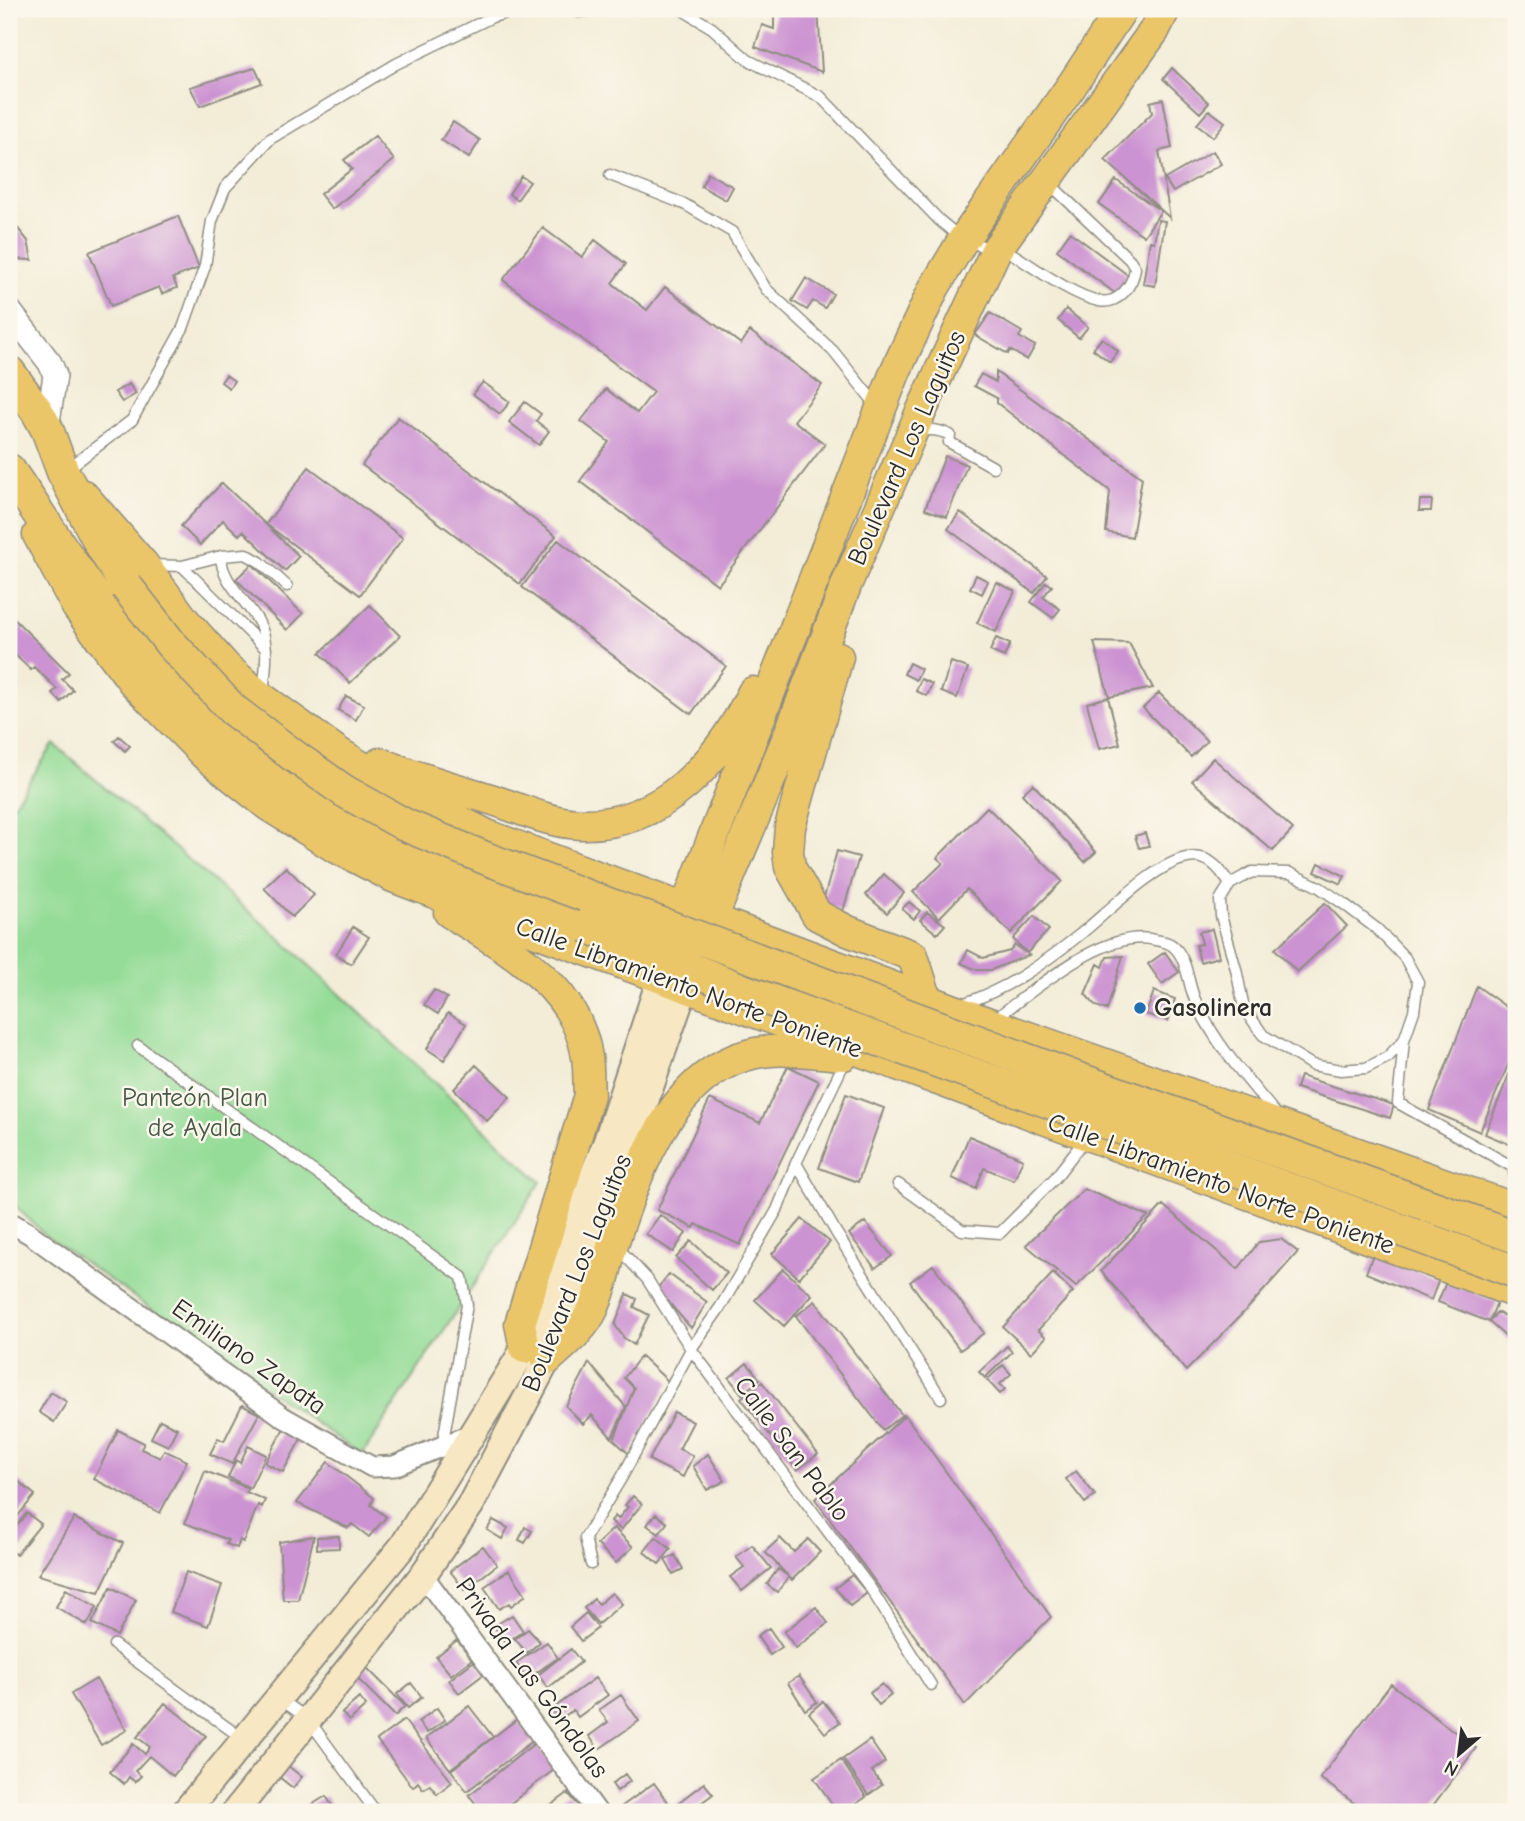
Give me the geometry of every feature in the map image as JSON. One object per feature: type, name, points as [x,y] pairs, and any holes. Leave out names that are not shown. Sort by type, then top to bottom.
[{"type":"highway","name":"Calle Libramiento Norte Poniente","points":[[9,372],[47,429],[63,472],[122,583],[140,653],[186,705],[234,748],[304,803],[367,839],[436,871],[586,926],[745,991],[1516,1272]]},
{"type":"highway","name":"Calle Libramiento Norte Poniente","points":[[9,470],[122,583],[171,644],[233,710],[344,791],[405,825],[489,860],[1063,1073],[1516,1237]]},
{"type":"main road","name":"Boulevard Los Laguitos","points":[[698,915],[818,568],[880,410],[934,288],[963,240],[1122,9]]},
{"type":"main road","name":"Boulevard Los Laguitos","points":[[698,915],[790,732],[847,583],[998,248],[1154,31],[1165,9]]},
{"type":"main road","name":"Calle Libramiento Norte Poniente","points":[[9,480],[77,607],[134,683],[204,754],[269,806],[333,846],[393,877],[1516,1293]]},
{"type":"main road","points":[[336,751],[368,758],[547,818],[580,824],[617,820],[653,808],[682,788],[716,755],[737,724],[805,587],[818,568]]},
{"type":"main road","name":"Calle Libramiento Norte Poniente","points":[[122,583],[185,621],[227,668],[262,698],[336,751],[396,788],[487,835],[989,1023],[1516,1209]]},
{"type":"main road","points":[[847,583],[851,603],[845,631],[790,827],[790,867],[817,915],[848,931],[913,956],[939,1004]]},
{"type":"main road","points":[[393,877],[534,968],[563,999],[578,1027],[587,1056],[589,1095],[520,1324],[536,1354]]},
{"type":"main road","points":[[673,982],[698,915]]},
{"type":"main road","name":"Boulevard Los Laguitos","points":[[235,1812],[424,1575],[471,1503],[536,1354],[606,1214],[673,982]]},
{"type":"main road","points":[[185,1812],[403,1546],[472,1434],[536,1354],[575,1334],[593,1309],[641,1166],[657,1133],[673,1111],[709,1074],[740,1058],[769,1051],[882,1058]]},
{"type":"street","points":[[9,310],[50,363],[55,375],[47,429]]},
{"type":"street","name":"Emiliano Zapata","points":[[10,1224],[30,1234],[283,1417],[372,1467],[394,1466],[472,1434]]},
{"type":"street","name":"Privada Las Góndolas","points":[[424,1575],[597,1812]]},
{"type":"lane","points":[[63,472],[132,420],[183,328],[205,266],[212,221],[225,188],[270,139],[396,64],[492,17],[522,9]]},
{"type":"lane","points":[[564,9],[578,12],[619,9]]},
{"type":"lane","points":[[681,9],[712,28],[748,60],[821,97],[939,220],[963,240],[998,248],[1098,301],[1120,296],[1130,285],[1135,268],[1130,260],[1046,180]]},
{"type":"lane","points":[[610,175],[684,204],[732,232],[766,289],[833,351],[880,410]]},
{"type":"lane","points":[[912,434],[925,429],[941,430],[950,435],[949,442],[993,467]]},
{"type":"lane","points":[[122,583],[221,556],[246,554],[260,562],[287,586]]},
{"type":"lane","points":[[221,556],[221,564],[235,590],[260,623],[266,649],[262,698]]},
{"type":"lane","points":[[182,566],[266,649]]},
{"type":"lane","points":[[939,1004],[979,998],[1023,976],[1172,862],[1190,857],[1205,859],[1217,864],[1230,884]]},
{"type":"lane","points":[[1404,1040],[1388,1057],[1366,1068],[1341,1070],[1312,1065],[1263,1035],[1244,1008],[1221,916],[1220,900],[1230,884],[1252,872],[1290,873],[1327,893],[1377,929],[1405,958],[1418,982],[1414,1011],[1404,1040],[1398,1103],[1513,1167],[1516,1185]]},
{"type":"lane","points":[[989,1023],[1081,958],[1105,946],[1136,937],[1167,943],[1175,948],[1180,956],[1195,1001],[1234,1065],[1290,1130]]},
{"type":"lane","points":[[138,1046],[462,1277],[467,1305],[442,1447]]},
{"type":"lane","points":[[591,1564],[585,1538],[622,1477],[691,1349],[721,1306],[770,1222],[848,1056]]},
{"type":"lane","points":[[898,1184],[962,1230],[1000,1233],[1055,1178],[1088,1135]]},
{"type":"lane","points":[[796,1163],[837,1234],[941,1398]]},
{"type":"lane","name":"Calle San Pablo","points":[[614,1244],[647,1279],[691,1349],[871,1589],[931,1685]]},
{"type":"lane","points":[[114,1645],[244,1739]]},
{"type":"lane","points":[[278,1698],[308,1719],[376,1812]]},
{"type":"green space","name":"Panteón Plan de Ayala","points":[[54,744],[282,940],[541,1182],[362,1455],[46,1236],[9,1200],[9,811]]},
{"type":"building","points":[[774,9],[818,9],[822,72],[755,47],[762,25],[774,29]]},
{"type":"building","points":[[255,68],[262,83],[200,106],[190,87]]},
{"type":"building","points":[[1172,68],[1209,103],[1200,113],[1163,79]]},
{"type":"building","points":[[1163,99],[1172,148],[1159,151],[1170,218],[1105,160],[1152,113],[1150,102]]},
{"type":"building","points":[[1209,110],[1225,122],[1213,137],[1197,124]]},
{"type":"building","points":[[453,122],[480,140],[469,158],[441,140]]},
{"type":"building","points":[[375,136],[394,160],[332,209],[320,194],[352,169],[344,160]]},
{"type":"building","points":[[1213,151],[1221,164],[1173,192],[1165,179]]},
{"type":"building","points":[[708,173],[733,187],[726,200],[701,186]]},
{"type":"building","points":[[521,176],[530,182],[517,200],[509,194]]},
{"type":"building","points":[[1116,180],[1161,211],[1144,236],[1099,204]]},
{"type":"building","points":[[178,216],[199,268],[173,278],[177,288],[162,294],[159,287],[111,306],[89,252]]},
{"type":"building","points":[[11,220],[28,241],[32,260],[9,259]]},
{"type":"building","points":[[1158,220],[1165,221],[1155,286],[1143,284],[1150,241],[1154,242]]},
{"type":"building","points":[[543,228],[582,257],[595,240],[626,264],[612,283],[647,310],[665,287],[741,344],[750,331],[822,385],[794,421],[825,444],[718,585],[580,481],[609,442],[581,421],[606,389],[637,413],[653,392],[503,280]]},
{"type":"building","points":[[1070,232],[1129,276],[1116,294],[1057,250]]},
{"type":"building","points":[[806,278],[833,294],[825,308],[813,301],[807,310],[792,301]]},
{"type":"building","points":[[1066,309],[1088,327],[1079,338],[1058,320]]},
{"type":"building","points":[[990,313],[1022,332],[1019,337],[1035,346],[1027,360],[1010,350],[1008,354],[975,335]]},
{"type":"building","points":[[1102,338],[1118,351],[1110,362],[1093,349]]},
{"type":"building","points":[[996,372],[1142,478],[1132,537],[1106,532],[1110,491],[997,403],[997,398],[974,386],[981,374],[996,382]]},
{"type":"building","points":[[226,375],[234,381],[229,388],[221,382]]},
{"type":"building","points":[[483,382],[510,402],[500,414],[473,394]]},
{"type":"building","points":[[129,384],[136,394],[122,402],[115,392]]},
{"type":"building","points":[[525,402],[541,414],[536,421],[549,431],[539,445],[509,422]]},
{"type":"building","points":[[398,417],[556,536],[520,584],[362,465]]},
{"type":"building","points":[[945,456],[967,465],[947,517],[925,509]]},
{"type":"building","points":[[309,467],[403,538],[360,595],[266,524]]},
{"type":"building","points":[[222,483],[299,556],[285,571],[243,531],[239,535],[223,520],[200,545],[181,526]]},
{"type":"building","points":[[1420,500],[1432,500],[1431,511],[1419,511]]},
{"type":"building","points":[[960,512],[1047,576],[1034,593],[948,529]]},
{"type":"building","points":[[558,540],[726,666],[691,714],[522,587]]},
{"type":"building","points":[[252,564],[303,614],[287,630],[236,579]]},
{"type":"building","points":[[976,575],[988,581],[982,594],[970,588]]},
{"type":"building","points":[[996,582],[1015,591],[996,632],[977,623]]},
{"type":"building","points":[[1046,582],[1052,586],[1043,597],[1060,609],[1053,618],[1031,602]]},
{"type":"building","points":[[370,605],[400,636],[350,683],[320,653]]},
{"type":"building","points":[[9,614],[69,673],[62,679],[73,690],[61,702],[52,693],[57,689],[34,667],[31,670],[9,649]]},
{"type":"building","points":[[996,638],[1010,644],[1004,657],[990,651]]},
{"type":"building","points":[[1094,642],[1129,643],[1153,688],[1109,697]]},
{"type":"building","points":[[951,662],[968,668],[957,698],[941,692]]},
{"type":"building","points":[[909,663],[921,669],[916,680],[904,674]]},
{"type":"building","points":[[921,679],[932,684],[927,696],[916,691]]},
{"type":"building","points":[[1159,693],[1207,741],[1191,757],[1143,708]]},
{"type":"building","points":[[346,696],[364,705],[356,720],[338,710]]},
{"type":"building","points":[[1108,697],[1120,744],[1099,749],[1087,703]]},
{"type":"building","points":[[119,736],[130,746],[125,751],[114,741]]},
{"type":"building","points":[[1213,758],[1293,829],[1273,851],[1192,781]]},
{"type":"building","points":[[1033,784],[1096,852],[1085,862],[1022,794]]},
{"type":"building","points":[[987,807],[1062,881],[1011,933],[967,889],[939,918],[913,892],[943,863],[937,858]]},
{"type":"building","points":[[1145,833],[1149,846],[1139,848],[1135,836]]},
{"type":"building","points":[[837,851],[859,857],[843,911],[822,905]]},
{"type":"building","points":[[1319,863],[1345,876],[1341,884],[1315,872]]},
{"type":"building","points":[[286,867],[314,895],[292,917],[264,888]]},
{"type":"building","points":[[884,874],[904,893],[887,913],[866,895]]},
{"type":"building","points":[[909,902],[920,911],[914,919],[902,909]]},
{"type":"building","points":[[1325,903],[1347,926],[1297,972],[1275,949]]},
{"type":"building","points":[[927,912],[945,925],[937,934],[920,920]]},
{"type":"building","points":[[1034,916],[1049,930],[1027,953],[1013,939]]},
{"type":"building","points":[[353,927],[369,937],[351,964],[336,954]]},
{"type":"building","points":[[1212,929],[1219,957],[1200,962],[1196,945],[1202,944],[1199,932]]},
{"type":"building","points":[[1015,945],[1029,955],[991,970],[977,970],[961,963],[968,950],[983,958],[1010,951]]},
{"type":"building","points":[[1165,952],[1179,972],[1162,984],[1148,964]]},
{"type":"building","points":[[1123,956],[1107,1010],[1096,1006],[1085,994],[1098,964],[1103,967],[1107,957]]},
{"type":"building","points":[[1477,986],[1516,1014],[1516,1046],[1480,1132],[1429,1110]]},
{"type":"building","points":[[434,990],[447,998],[438,1014],[424,1005]]},
{"type":"building","points":[[1154,991],[1175,999],[1168,1021],[1146,1014]]},
{"type":"building","points":[[448,1013],[466,1024],[444,1060],[427,1049]]},
{"type":"building","points":[[1516,1057],[1516,1147],[1485,1134]]},
{"type":"building","points":[[476,1065],[510,1097],[487,1121],[454,1089]]},
{"type":"building","points":[[788,1066],[819,1081],[740,1245],[696,1224],[694,1228],[657,1210],[710,1099],[760,1123]]},
{"type":"building","points":[[1300,1076],[1394,1105],[1390,1118],[1296,1088]]},
{"type":"building","points":[[846,1094],[884,1108],[858,1182],[819,1168]]},
{"type":"building","points":[[969,1136],[1023,1159],[1014,1180],[984,1168],[976,1189],[952,1178]]},
{"type":"building","points":[[1084,1189],[1148,1216],[1076,1287],[1026,1245]]},
{"type":"building","points":[[1163,1205],[1238,1269],[1259,1242],[1281,1239],[1298,1252],[1186,1371],[1101,1271]]},
{"type":"building","points":[[660,1215],[686,1233],[673,1252],[646,1234]]},
{"type":"building","points":[[802,1219],[830,1242],[799,1278],[772,1254]]},
{"type":"building","points":[[865,1222],[892,1256],[875,1268],[849,1234]]},
{"type":"building","points":[[691,1241],[727,1273],[712,1290],[676,1258]]},
{"type":"building","points":[[1374,1252],[1439,1279],[1431,1300],[1366,1273]]},
{"type":"building","points":[[933,1265],[984,1333],[960,1350],[910,1282]]},
{"type":"building","points":[[783,1269],[812,1295],[784,1326],[755,1300]]},
{"type":"building","points":[[1053,1273],[1073,1292],[1038,1330],[1046,1337],[1031,1353],[1003,1327]]},
{"type":"building","points":[[669,1274],[707,1302],[691,1328],[657,1289]]},
{"type":"building","points":[[1446,1282],[1497,1302],[1489,1322],[1438,1302]]},
{"type":"building","points":[[627,1294],[637,1299],[634,1307],[649,1315],[634,1345],[624,1338],[615,1325]]},
{"type":"building","points":[[815,1301],[902,1415],[883,1430],[796,1316]]},
{"type":"building","points":[[1497,1312],[1516,1323],[1516,1346],[1489,1322]]},
{"type":"building","points":[[1007,1346],[1012,1352],[985,1378],[979,1372]]},
{"type":"building","points":[[641,1356],[669,1382],[630,1455],[614,1440],[634,1388],[624,1378]]},
{"type":"building","points":[[589,1363],[626,1407],[612,1438],[592,1415],[583,1424],[566,1406]]},
{"type":"building","points":[[747,1363],[760,1379],[742,1394],[729,1378]]},
{"type":"building","points":[[1003,1365],[1011,1374],[1000,1384],[1005,1389],[1000,1394],[987,1380]]},
{"type":"building","points":[[762,1382],[818,1454],[797,1470],[741,1398]]},
{"type":"building","points":[[51,1392],[67,1402],[54,1422],[39,1412]]},
{"type":"building","points":[[242,1405],[259,1414],[232,1464],[210,1454],[218,1438],[224,1441]]},
{"type":"building","points":[[674,1412],[693,1422],[679,1449],[693,1456],[683,1477],[649,1460]]},
{"type":"building","points":[[905,1415],[1051,1617],[965,1705],[815,1499]]},
{"type":"building","points":[[160,1420],[177,1428],[168,1446],[151,1438]]},
{"type":"building","points":[[284,1428],[302,1437],[283,1472],[265,1463]]},
{"type":"building","points":[[118,1430],[144,1443],[141,1449],[160,1458],[164,1450],[187,1461],[160,1513],[94,1479]]},
{"type":"building","points":[[248,1446],[266,1455],[250,1488],[228,1477],[236,1460],[240,1463]]},
{"type":"building","points":[[708,1454],[725,1481],[707,1490],[693,1466]]},
{"type":"building","points":[[328,1462],[374,1498],[371,1505],[386,1517],[369,1537],[352,1524],[348,1528],[297,1503]]},
{"type":"building","points":[[205,1471],[248,1488],[246,1492],[265,1500],[262,1507],[258,1505],[243,1542],[240,1540],[237,1548],[226,1544],[228,1540],[185,1523]]},
{"type":"building","points":[[1076,1471],[1095,1495],[1085,1503],[1066,1479]]},
{"type":"building","points":[[9,1474],[35,1495],[9,1527]]},
{"type":"building","points":[[633,1496],[642,1504],[621,1530],[611,1521],[615,1516],[618,1519]]},
{"type":"building","points":[[27,1513],[41,1524],[16,1555],[9,1549],[9,1535]]},
{"type":"building","points":[[656,1514],[667,1523],[659,1534],[647,1525]]},
{"type":"building","points":[[74,1518],[123,1543],[99,1592],[38,1575]]},
{"type":"building","points":[[493,1520],[508,1528],[502,1539],[487,1530]]},
{"type":"building","points":[[525,1527],[532,1531],[525,1543],[519,1540]]},
{"type":"building","points":[[614,1528],[633,1547],[616,1563],[597,1544]]},
{"type":"building","points":[[314,1536],[298,1600],[283,1600],[279,1542]]},
{"type":"building","points":[[339,1536],[339,1548],[317,1549],[317,1537]]},
{"type":"building","points":[[656,1537],[671,1549],[659,1564],[644,1552]]},
{"type":"building","points":[[780,1538],[794,1552],[808,1539],[820,1552],[792,1580],[765,1552]]},
{"type":"building","points":[[752,1545],[771,1568],[742,1591],[730,1577],[744,1567],[736,1557]]},
{"type":"building","points":[[483,1546],[497,1565],[465,1590],[450,1571]]},
{"type":"building","points":[[675,1555],[683,1569],[673,1574],[665,1560]]},
{"type":"building","points":[[778,1569],[789,1577],[777,1592],[767,1584]]},
{"type":"building","points":[[509,1570],[526,1595],[511,1606],[509,1603],[499,1609],[484,1587]]},
{"type":"building","points":[[186,1572],[222,1585],[208,1626],[171,1612]]},
{"type":"building","points":[[852,1575],[867,1593],[850,1606],[835,1588]]},
{"type":"building","points":[[111,1587],[136,1600],[117,1636],[92,1623]]},
{"type":"building","points":[[66,1589],[97,1607],[87,1625],[56,1607]]},
{"type":"building","points":[[612,1593],[622,1604],[598,1624],[584,1608],[594,1599],[599,1604]]},
{"type":"building","points":[[816,1607],[828,1623],[796,1648],[784,1632]]},
{"type":"building","points":[[586,1613],[598,1628],[581,1641],[570,1627]]},
{"type":"building","points":[[512,1615],[523,1631],[506,1643],[494,1626]]},
{"type":"building","points":[[769,1628],[782,1647],[770,1655],[757,1636]]},
{"type":"building","points":[[528,1629],[540,1642],[527,1653],[515,1639]]},
{"type":"building","points":[[457,1640],[472,1659],[451,1675],[436,1657]]},
{"type":"building","points":[[547,1642],[558,1658],[527,1679],[516,1663]]},
{"type":"building","points":[[571,1649],[581,1662],[548,1688],[538,1675]]},
{"type":"building","points":[[474,1661],[484,1674],[459,1693],[449,1680]]},
{"type":"building","points":[[366,1667],[405,1706],[395,1716],[356,1677]]},
{"type":"building","points":[[799,1676],[817,1702],[805,1710],[788,1683]]},
{"type":"building","points":[[595,1678],[608,1695],[578,1717],[573,1710],[559,1720],[551,1710]]},
{"type":"building","points":[[96,1679],[127,1730],[101,1745],[71,1694]]},
{"type":"building","points":[[411,1683],[422,1697],[408,1708],[397,1694]]},
{"type":"building","points":[[882,1684],[891,1695],[879,1705],[870,1693]]},
{"type":"building","points":[[1391,1684],[1476,1748],[1428,1812],[1366,1812],[1320,1778]]},
{"type":"building","points":[[621,1695],[639,1721],[599,1749],[589,1736],[608,1722],[599,1710]]},
{"type":"building","points":[[359,1698],[366,1706],[349,1721],[342,1713]]},
{"type":"building","points":[[823,1701],[840,1722],[825,1733],[809,1713]]},
{"type":"building","points":[[165,1703],[206,1736],[173,1776],[149,1756],[135,1771],[141,1776],[135,1782],[129,1777],[124,1784],[110,1772],[133,1744],[145,1754],[150,1747],[137,1737]]},
{"type":"building","points":[[469,1706],[493,1737],[450,1769],[426,1738]]},
{"type":"building","points":[[437,1708],[445,1720],[427,1733],[418,1722]]},
{"type":"building","points":[[517,1719],[534,1740],[467,1791],[451,1770]]},
{"type":"building","points":[[404,1720],[452,1782],[437,1794],[430,1785],[423,1789],[418,1782],[413,1787],[377,1740]]},
{"type":"building","points":[[870,1740],[885,1762],[872,1771],[882,1785],[868,1795],[843,1759]]},
{"type":"building","points":[[535,1743],[555,1769],[502,1810],[504,1812],[482,1812],[469,1795]]},
{"type":"building","points":[[841,1760],[866,1797],[844,1812],[838,1812],[814,1778]]},
{"type":"building","points":[[287,1765],[302,1777],[293,1788],[278,1776]]},
{"type":"building","points":[[625,1774],[630,1781],[617,1791],[612,1784]]},
{"type":"building","points":[[654,1783],[670,1805],[660,1812],[625,1812],[621,1807]]},
{"type":"building","points":[[704,1783],[713,1794],[689,1812],[666,1812]]},
{"type":"building","points":[[568,1793],[584,1812],[542,1812]]},
{"type":"building","points":[[326,1796],[336,1812],[300,1812]]},
{"type":"place","name":"Gasolinera","points":[[1140,1008]]}]
